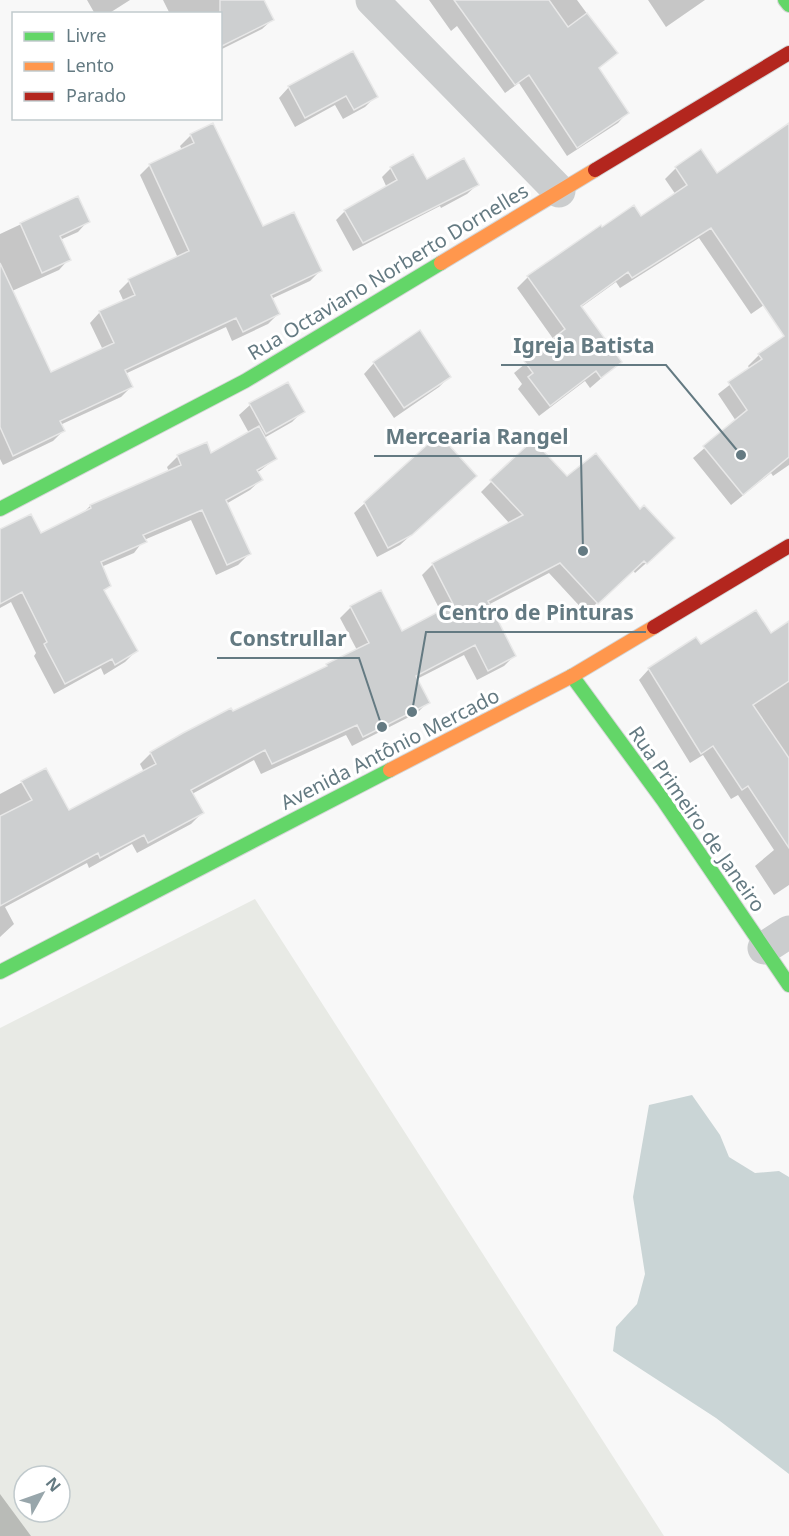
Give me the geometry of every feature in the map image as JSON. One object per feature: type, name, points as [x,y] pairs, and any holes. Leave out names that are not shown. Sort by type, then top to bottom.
[{"type":"street","points":[[372,0],[559,191]]},
{"type":"street","points":[[786,0],[789,5]]},
{"type":"street","name":"Rua Octaviano Norberto Dornelles","points":[[0,509],[245,381],[789,53]]},
{"type":"street","name":"Avenida Antônio Mercado","points":[[0,972],[572,676],[789,546]]},
{"type":"street","name":"Rua Primeiro de Janeiro","points":[[572,676],[663,800],[776,940],[789,985]]},
{"type":"shaded area","points":[[255,899],[664,1536],[0,1536],[0,1028]]},
{"type":"shaded area","points":[[692,1095],[720,1135],[729,1157],[755,1173],[779,1171],[789,1177],[789,1474],[716,1418],[613,1351],[616,1327],[637,1304],[645,1274],[633,1197],[649,1105]]},
{"type":"building","points":[[220,0],[264,0],[274,20],[222,46],[222,12],[220,12]]},
{"type":"building","points":[[454,0],[549,0],[568,27],[587,13],[618,53],[599,68],[629,113],[577,148],[529,75],[515,85]]},
{"type":"building","points":[[353,51],[378,97],[354,110],[346,96],[305,118],[288,86]]},
{"type":"building","points":[[213,123],[263,226],[294,212],[322,271],[271,295],[280,314],[243,332],[236,318],[125,370],[133,387],[60,421],[65,431],[13,456],[0,427],[0,263],[51,372],[114,343],[99,311],[135,295],[128,279],[189,251],[149,164],[194,143],[190,134]]},
{"type":"building","points":[[789,123],[789,457],[743,495],[703,446],[747,410],[728,382],[762,359],[758,354],[784,336],[711,228],[632,278],[628,272],[581,306],[622,362],[601,378],[596,371],[550,406],[528,377],[533,373],[524,361],[565,329],[527,276],[634,205],[641,216],[687,185],[675,167],[701,149],[717,173]]},
{"type":"building","points":[[413,154],[427,179],[464,158],[479,185],[363,243],[344,210],[397,180],[390,167]]},
{"type":"building","points":[[78,196],[90,222],[60,236],[71,260],[42,273],[20,223]]},
{"type":"building","points":[[420,330],[451,377],[404,408],[373,362]]},
{"type":"building","points":[[288,382],[305,412],[266,434],[249,403]]},
{"type":"building","points":[[259,426],[277,459],[257,470],[263,480],[226,500],[251,554],[227,565],[202,510],[143,535],[147,542],[101,562],[111,586],[104,590],[138,651],[115,665],[112,659],[65,684],[44,644],[47,642],[22,592],[0,604],[0,529],[31,514],[41,533],[91,508],[90,505],[181,465],[177,455],[207,442],[211,453]]},
{"type":"building","points":[[439,434],[477,476],[412,535],[388,548],[364,502]]},
{"type":"building","points":[[533,440],[567,476],[596,453],[640,509],[644,505],[675,538],[647,564],[644,561],[598,604],[560,563],[488,601],[516,656],[488,671],[475,645],[416,676],[430,703],[363,737],[357,725],[272,764],[265,750],[191,790],[204,813],[148,843],[144,835],[100,858],[98,853],[0,906],[0,816],[32,800],[21,781],[46,768],[69,810],[156,764],[150,752],[183,733],[231,708],[233,711],[327,666],[326,664],[369,643],[350,606],[381,590],[402,631],[453,604],[432,563],[523,515],[490,480]]},
{"type":"building","points":[[756,610],[771,633],[789,621],[789,681],[753,705],[789,758],[789,848],[748,786],[742,790],[713,746],[701,754],[648,668],[696,637],[701,644]]},
{"type":"traffic: fast","points":[[785,0],[789,5]]},
{"type":"traffic: fast","points":[[0,509],[245,381],[441,263]]},
{"type":"traffic: fast","points":[[572,676],[663,800],[789,985]]},
{"type":"traffic: fast","points":[[0,972],[390,770]]},
{"type":"traffic: slow","points":[[441,263],[595,170]]},
{"type":"traffic: slow","points":[[390,770],[572,676],[654,627]]},
{"type":"traffic: jam","points":[[595,170],[789,53]]},
{"type":"traffic: jam","points":[[654,627],[789,546]]},
{"type":"place","name":"Igreja Batista","points":[[741,455]]},
{"type":"place","name":"Mercearia Rangel","points":[[583,551]]},
{"type":"place","name":"Centro de Pinturas","points":[[412,712]]},
{"type":"place","name":"Construllar","points":[[382,727]]}]
